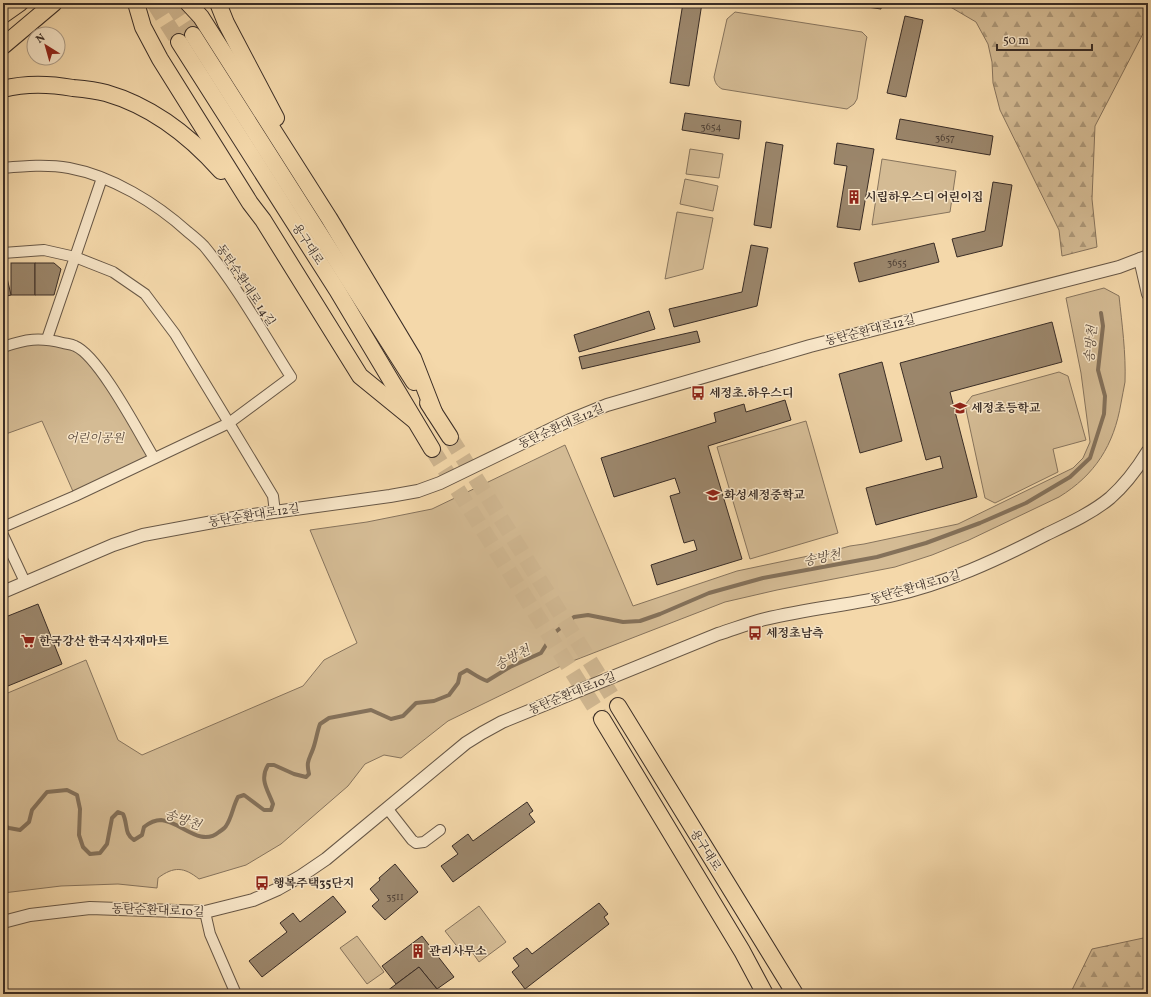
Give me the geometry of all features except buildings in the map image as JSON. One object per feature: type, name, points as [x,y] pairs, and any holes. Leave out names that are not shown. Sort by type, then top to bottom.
[{"type":"highway","points":[[3,15],[20,3]]},
{"type":"highway","points":[[3,46],[54,3]]},
{"type":"highway","points":[[136,3],[143,27],[160,59],[250,203]]},
{"type":"highway","points":[[188,3],[201,17],[329,218],[413,358],[434,412]]},
{"type":"highway","points":[[218,3],[226,23],[329,218]]},
{"type":"highway","name":"용구대로","points":[[432,449],[186,38],[450,437]]},
{"type":"highway","points":[[3,89],[35,85],[58,86],[106,93],[143,107],[173,126],[205,153],[250,203],[263,220],[360,376],[414,420]]},
{"type":"highway","name":"용구대로","points":[[618,706],[795,994]]},
{"type":"highway","name":"용구대로","points":[[602,720],[742,951],[765,994]]},
{"type":"street","name":"동탄순환대로 14길","points":[[3,168],[36,165],[70,168],[102,178],[139,195],[177,222],[203,245],[238,292],[291,377],[229,423],[75,496],[3,527]]},
{"type":"street","points":[[47,339],[102,178]]},
{"type":"street","points":[[3,253],[44,250],[75,257],[113,272],[145,294],[175,334],[273,496],[275,512]]},
{"type":"street","points":[[1144,257],[1148,294]]},
{"type":"street","name":"동탄순환대로12길","points":[[3,592],[113,545],[143,535],[245,516],[418,491],[440,483],[570,420],[607,405],[810,346],[1119,267],[1144,257]]},
{"type":"street","points":[[3,347],[22,341],[47,339],[76,346],[92,360],[107,379],[154,458]]},
{"type":"street","name":"동탄순환대로10길","points":[[3,922],[30,915],[90,908],[205,912],[253,900],[278,890],[326,859],[466,743],[502,722],[718,634],[764,619],[891,596],[960,574],[1030,543],[1068,524],[1109,499],[1124,485],[1148,451]]},
{"type":"street","points":[[3,535],[25,582]]},
{"type":"street","points":[[387,808],[416,843],[424,842],[440,830]]},
{"type":"street","points":[[205,912],[210,934],[236,994]]},
{"type":"green space","points":[[940,3],[1148,3],[1148,24],[1095,126],[1092,199],[1097,247],[1062,256],[1059,230],[1000,110],[993,83],[992,62],[988,44],[976,22],[947,5]]},
{"type":"green space","points":[[735,12],[862,32],[867,37],[857,99],[854,104],[847,109],[720,88],[716,84],[714,77],[727,19]]},
{"type":"green space","points":[[690,149],[723,154],[719,178],[686,174]]},
{"type":"green space","points":[[882,159],[956,171],[950,212],[872,225]]},
{"type":"green space","points":[[685,179],[718,186],[713,211],[680,204]]},
{"type":"green space","points":[[677,212],[713,218],[703,269],[665,279]]},
{"type":"green space","points":[[1104,288],[1119,296],[1125,360],[1125,382],[1118,418],[1108,445],[1093,469],[1083,479],[1059,497],[969,540],[932,555],[895,567],[777,590],[725,602],[565,664],[448,721],[401,758],[384,755],[365,764],[348,786],[281,844],[246,865],[199,879],[184,870],[169,871],[158,878],[157,888],[118,884],[61,886],[3,893],[3,695],[86,660],[118,740],[142,755],[303,686],[324,660],[357,643],[310,530],[367,522],[432,509],[565,445],[633,606],[737,571],[958,524],[1073,468],[1083,458],[1090,442],[1081,373],[1066,298]]},
{"type":"green space","name":"어린이공원","points":[[22,341],[76,346],[92,360],[154,458],[75,496],[42,421],[3,435],[3,347]]},
{"type":"green space","points":[[1059,372],[1068,376],[1086,440],[1053,449],[1058,472],[995,503],[985,498],[965,405],[972,396]]},
{"type":"green space","points":[[806,421],[838,533],[750,559],[717,447]]},
{"type":"green space","points":[[479,906],[506,942],[479,962],[470,949],[463,954],[445,931]]},
{"type":"green space","points":[[357,936],[384,972],[367,984],[340,948]]},
{"type":"green space","points":[[1148,937],[1148,994],[1070,994],[1092,949]]},
{"type":"waterway","name":"송방천","points":[[3,825],[20,830],[29,822],[32,810],[47,792],[67,790],[77,795],[80,809],[79,835],[83,847],[90,854],[100,853],[107,844],[112,818],[118,812],[123,814],[127,832],[134,840],[142,835],[144,827],[154,821],[161,820],[168,821],[197,835],[205,837],[212,836],[226,827],[238,797],[244,795],[264,810],[271,810],[273,804],[264,780],[265,770],[268,765],[274,765],[294,774],[306,777],[309,774],[308,761],[320,724],[329,718],[371,710],[391,719],[403,716],[416,703],[434,701],[449,695],[458,683],[460,674],[467,670],[487,681],[510,667],[541,653],[553,634],[574,617],[588,615],[623,622],[640,621],[709,593],[763,578],[877,557],[926,543],[980,523],[1026,503],[1070,477],[1090,458],[1104,414],[1105,396],[1098,370],[1103,326],[1101,313]]},
{"type":"tunnel","points":[[154,3],[179,42]]},
{"type":"tunnel","points":[[172,3],[193,35]]},
{"type":"tunnel","points":[[450,437],[618,706]]},
{"type":"tunnel","points":[[432,449],[602,719]]},
{"type":"place","name":"시립하우스디 어린이집","points":[[854,197]]},
{"type":"place","name":"세정초.하우스디","points":[[698,393]]},
{"type":"place","name":"세정초등학교","points":[[960,408]]},
{"type":"place","name":"화성세정중학교","points":[[713,495]]},
{"type":"place","name":"세정초남측","points":[[755,633]]},
{"type":"place","name":"한국강산 한국식자재마트","points":[[28,641]]},
{"type":"place","name":"행복주택35단지","points":[[262,883]]},
{"type":"place","name":"관리사무소","points":[[418,951]]}]
